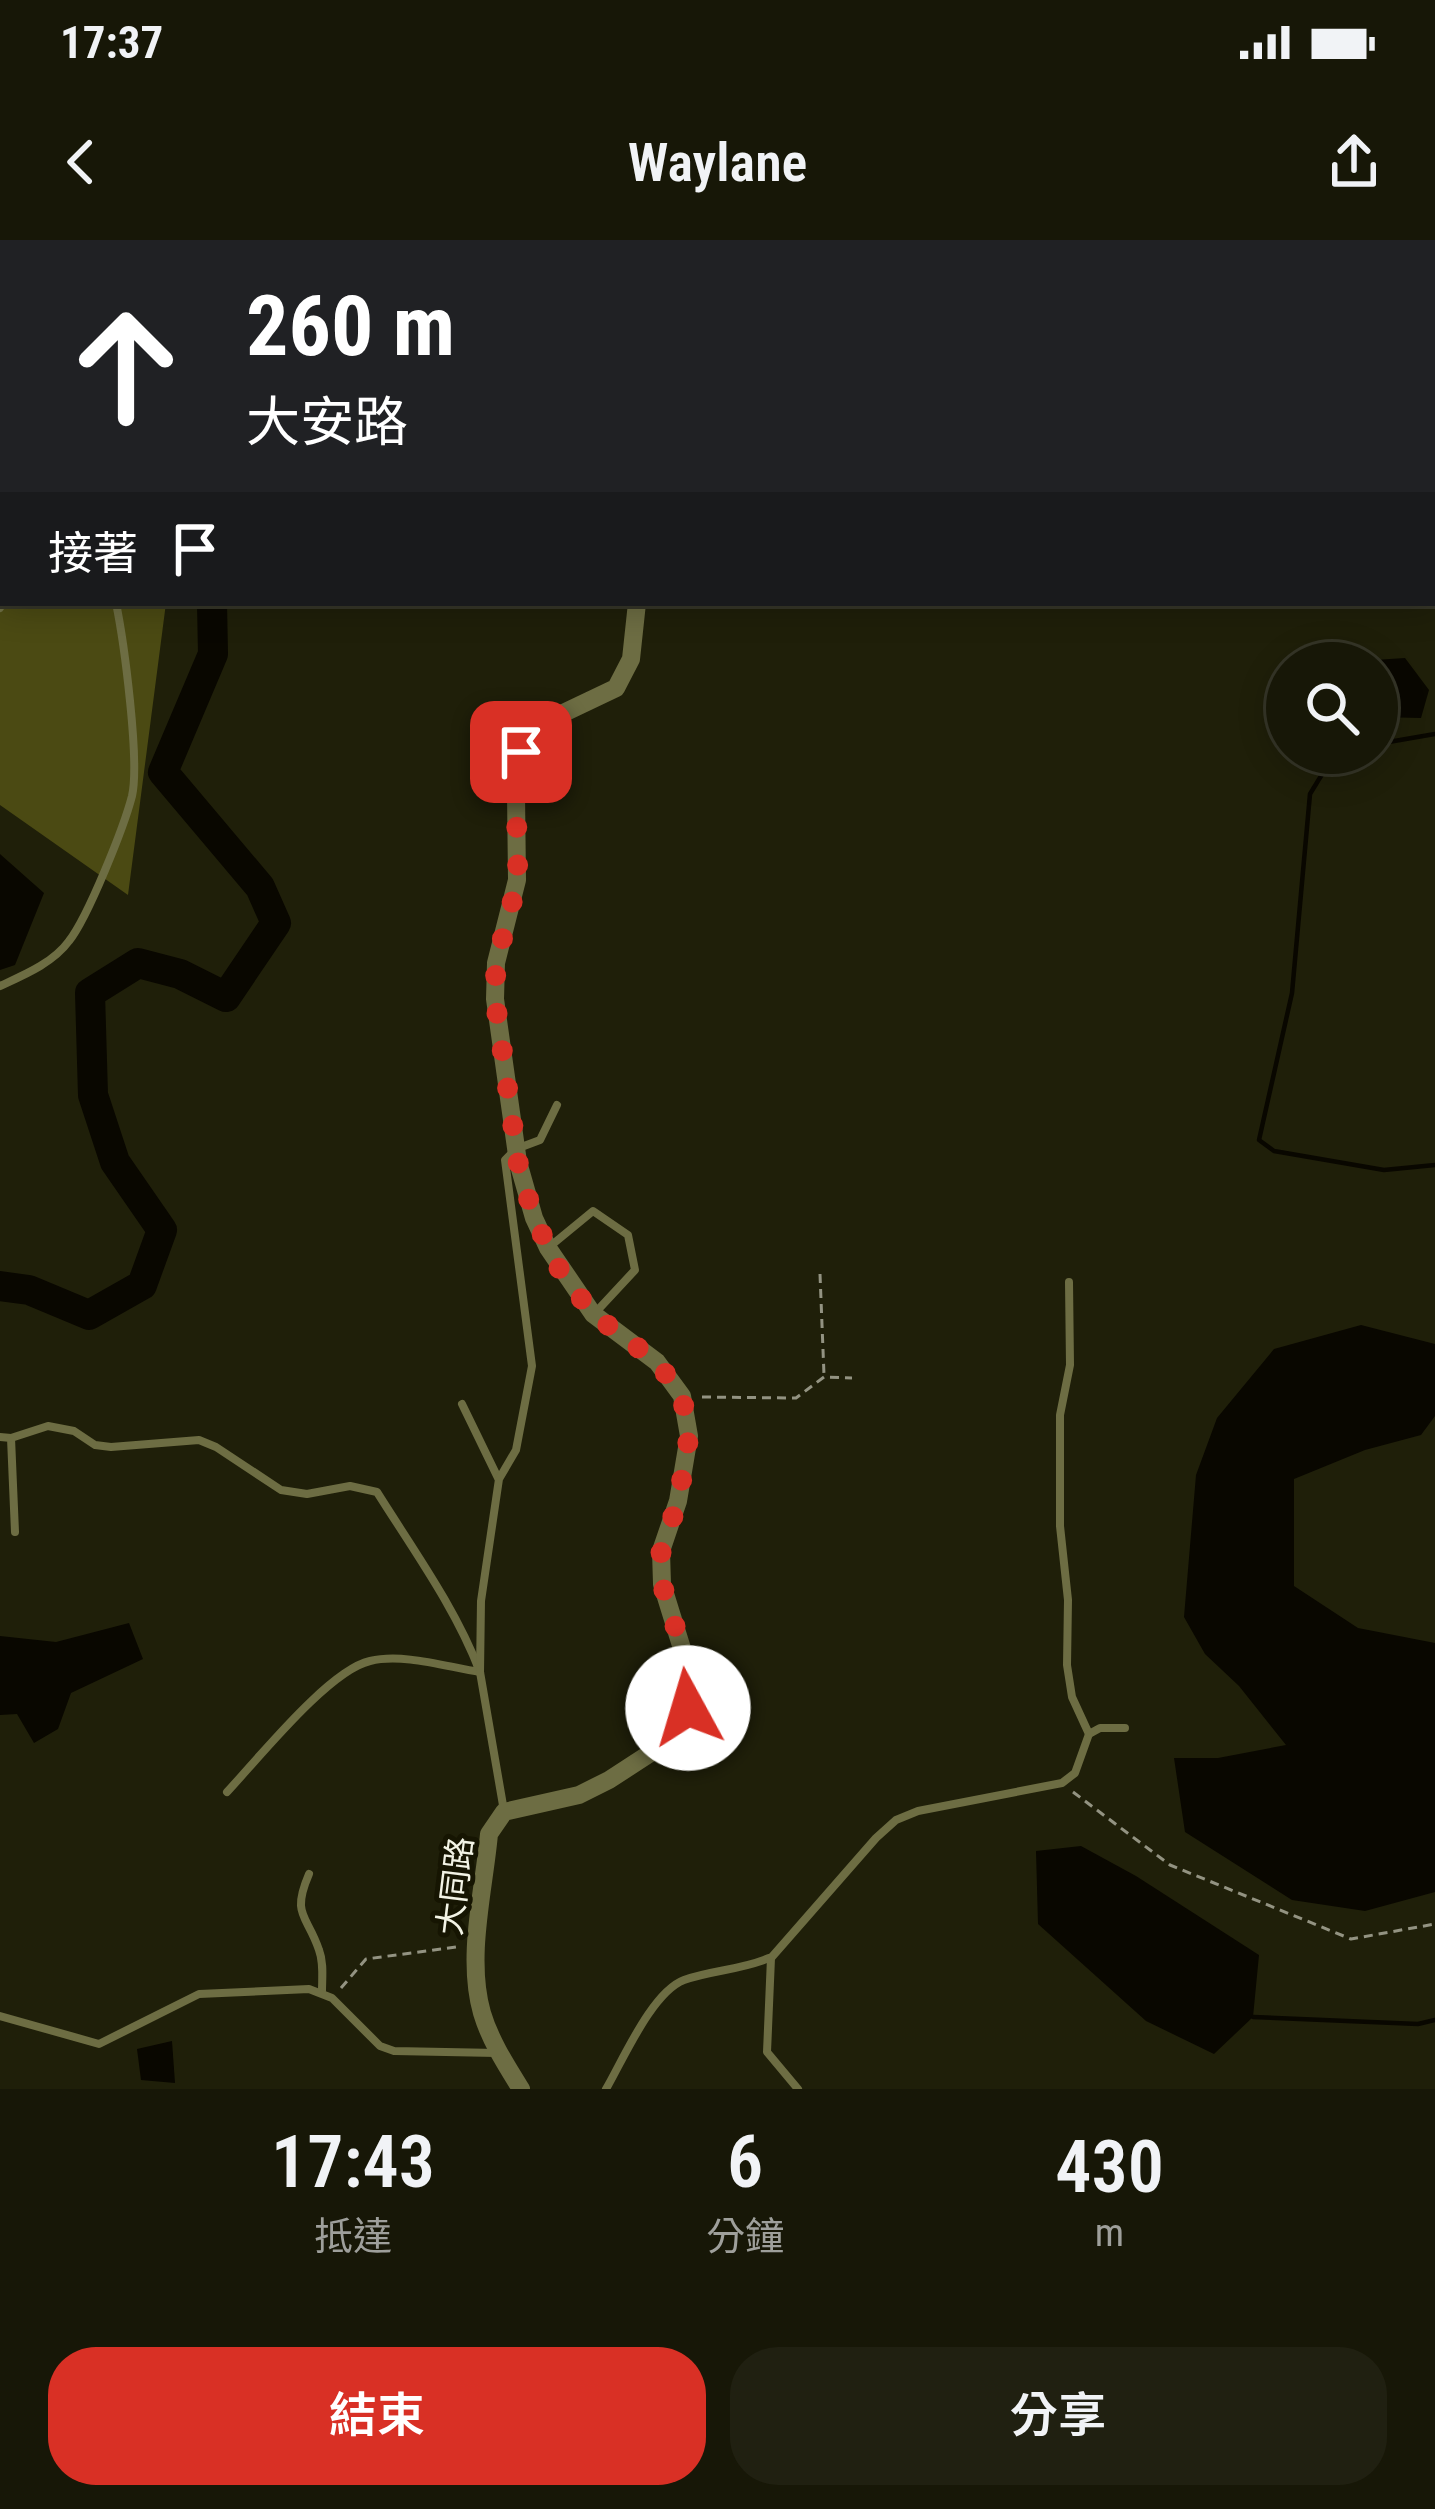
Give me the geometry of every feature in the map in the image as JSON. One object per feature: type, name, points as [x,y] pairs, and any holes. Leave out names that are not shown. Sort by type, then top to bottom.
[{"type":"street","points":[[637,606],[632,659],[616,688],[532,728],[521,752],[516,794],[518,880],[496,963],[495,999],[516,1149],[534,1218],[548,1248],[593,1314],[657,1362],[682,1396]]},
{"type":"street","name":"大同路","points":[[520,2089],[482,2012],[476,1964],[489,1834],[504,1812],[579,1795],[609,1780],[673,1739],[688,1708],[688,1668],[662,1584],[661,1551],[678,1502],[689,1436],[682,1396]]},
{"type":"lane","points":[[0,986],[36,969],[69,942],[132,795],[134,763],[116,606]]},
{"type":"lane","points":[[504,1812],[480,1672],[481,1601],[499,1479],[516,1450],[532,1366],[505,1160],[516,1149],[540,1139],[557,1105]]},
{"type":"lane","points":[[548,1248],[592,1211],[628,1235],[635,1270],[593,1314]]},
{"type":"lane","points":[[1069,1282],[1070,1365],[1060,1414],[1060,1526],[1068,1600],[1067,1665],[1072,1697],[1089,1734]]},
{"type":"lane","points":[[462,1404],[499,1479]]},
{"type":"lane","points":[[15,1532],[5,1437],[48,1426],[111,1447],[199,1440],[281,1490],[307,1494],[350,1486],[377,1492],[464,1631],[480,1672]]},
{"type":"lane","points":[[227,1792],[339,1674],[366,1661],[387,1659],[480,1672]]},
{"type":"lane","points":[[606,2089],[655,2005],[681,1981],[743,1970],[770,1958],[896,1820],[918,1811],[1062,1783],[1075,1773],[1089,1734],[1100,1728],[1125,1728]]},
{"type":"lane","points":[[309,1874],[300,1911],[318,1946],[322,1991]]},
{"type":"lane","points":[[770,1958],[767,2052],[798,2089]]},
{"type":"lane","points":[[0,2016],[99,2044],[199,1994],[322,1991],[380,2046],[394,2051],[499,2053]]},
{"type":"path","points":[[820,1274],[824,1377]]},
{"type":"path","points":[[682,1396],[796,1398],[824,1377],[852,1378]]},
{"type":"path","points":[[1062,1783],[1170,1865],[1352,1939],[1435,1924]]},
{"type":"path","points":[[332,1998],[366,1959],[478,1946]]},
{"type":"shaded area","points":[[0,606],[166,606],[128,895],[0,805]]},
{"type":"shaded area","points":[[1398,658],[1405,658],[1429,690],[1421,718],[1398,717]]},
{"type":"shaded area","points":[[0,854],[44,893],[15,965],[0,970]]},
{"type":"shaded area","points":[[1361,1325],[1435,1344],[1435,1416],[1421,1435],[1365,1450],[1294,1479],[1294,1586],[1358,1628],[1435,1643],[1435,1892],[1365,1911],[1292,1900],[1185,1832],[1174,1758],[1218,1758],[1286,1745],[1239,1686],[1205,1654],[1184,1617],[1196,1475],[1217,1418],[1274,1349]]},
{"type":"shaded area","points":[[129,1623],[143,1659],[71,1693],[58,1729],[34,1743],[17,1714],[0,1715],[0,1636],[56,1642]]},
{"type":"shaded area","points":[[1081,1846],[1259,1955],[1253,2017],[1214,2054],[1146,2021],[1038,1924],[1036,1851]]},
{"type":"shaded area","points":[[172,2041],[175,2083],[141,2080],[137,2049]]},
{"type":"waterway","points":[[0,1286],[29,1290],[89,1315],[142,1285],[162,1230],[115,1162],[93,1095],[90,993],[138,963],[180,974],[226,997],[276,923],[260,887],[163,772],[213,654],[212,606]]},
{"type":"waterway","points":[[1398,740],[1435,734]]},
{"type":"waterway","points":[[1322,774],[1310,794],[1292,993],[1259,1140],[1274,1151],[1384,1170],[1435,1165]]},
{"type":"waterway","points":[[1253,2017],[1418,2024],[1435,2020]]},
{"type":"route","points":[[521,752],[516,794],[518,880],[496,963],[495,999],[518,1162],[534,1218],[561,1272],[593,1314],[657,1362],[682,1396],[689,1436],[678,1502],[661,1551],[662,1584],[688,1668],[688,1708]]}]
